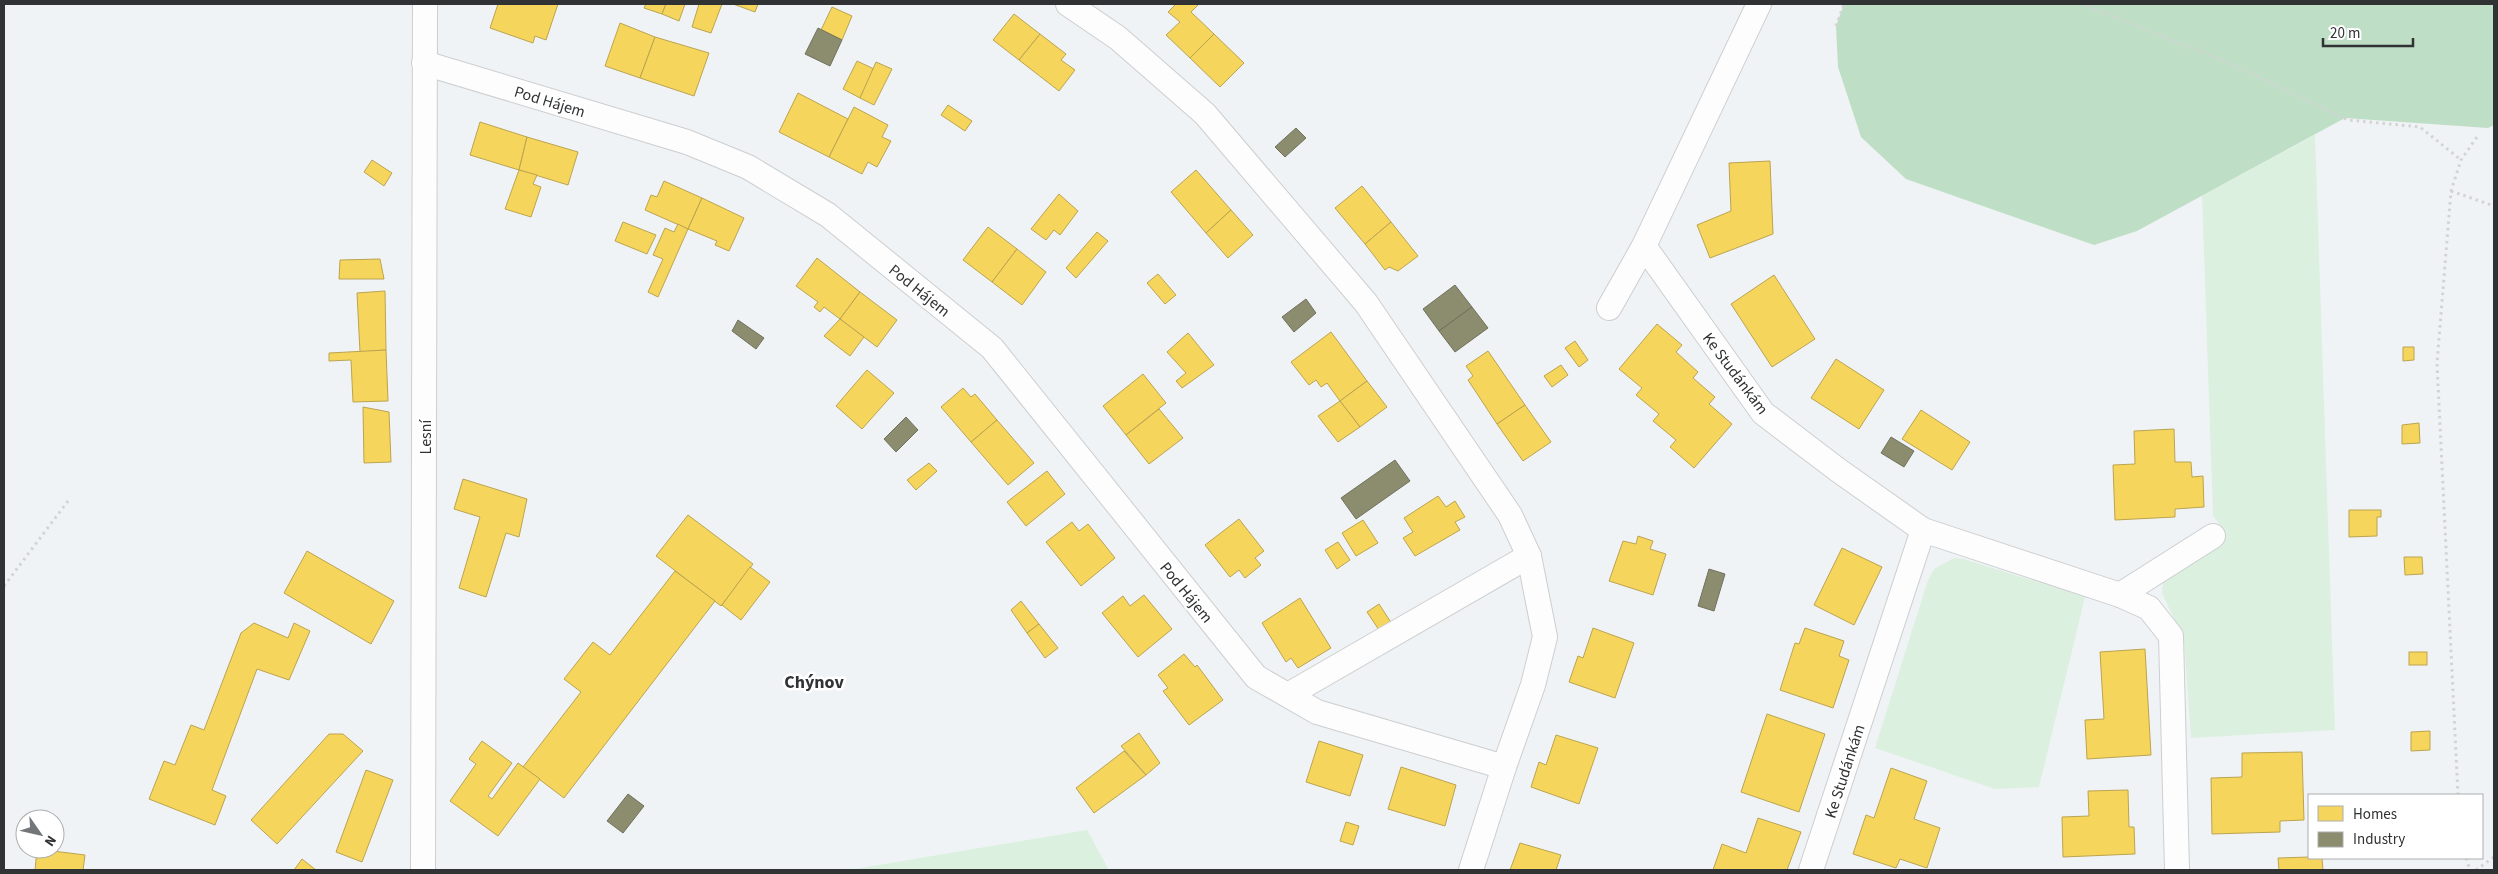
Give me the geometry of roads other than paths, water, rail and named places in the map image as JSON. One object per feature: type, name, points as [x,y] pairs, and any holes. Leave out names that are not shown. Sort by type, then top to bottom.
[{"type":"street","name":"Lesní","points":[[423,870],[425,4]]},
{"type":"street","points":[[1068,4],[1118,38],[1206,114],[1366,303],[1510,515],[1530,556],[1545,637],[1533,685],[1471,870]]},
{"type":"street","points":[[1609,308],[1644,246],[1758,4]]},
{"type":"street","name":"Pod Hájem","points":[[424,63],[687,142],[748,167],[828,216],[992,348],[1256,677],[1317,712],[1504,767]]},
{"type":"street","name":"Ke Studánkám","points":[[1644,246],[1763,413],[1923,530],[2120,595],[2149,608],[2170,636],[2177,870]]},
{"type":"street","name":"Ke Studánkám","points":[[1811,870],[1923,530]]},
{"type":"street","points":[[2120,595],[2213,536]]},
{"type":"street","points":[[1288,695],[1530,556]]},
{"type":"district","name":"Chýnov","points":[[814,682]]}]
